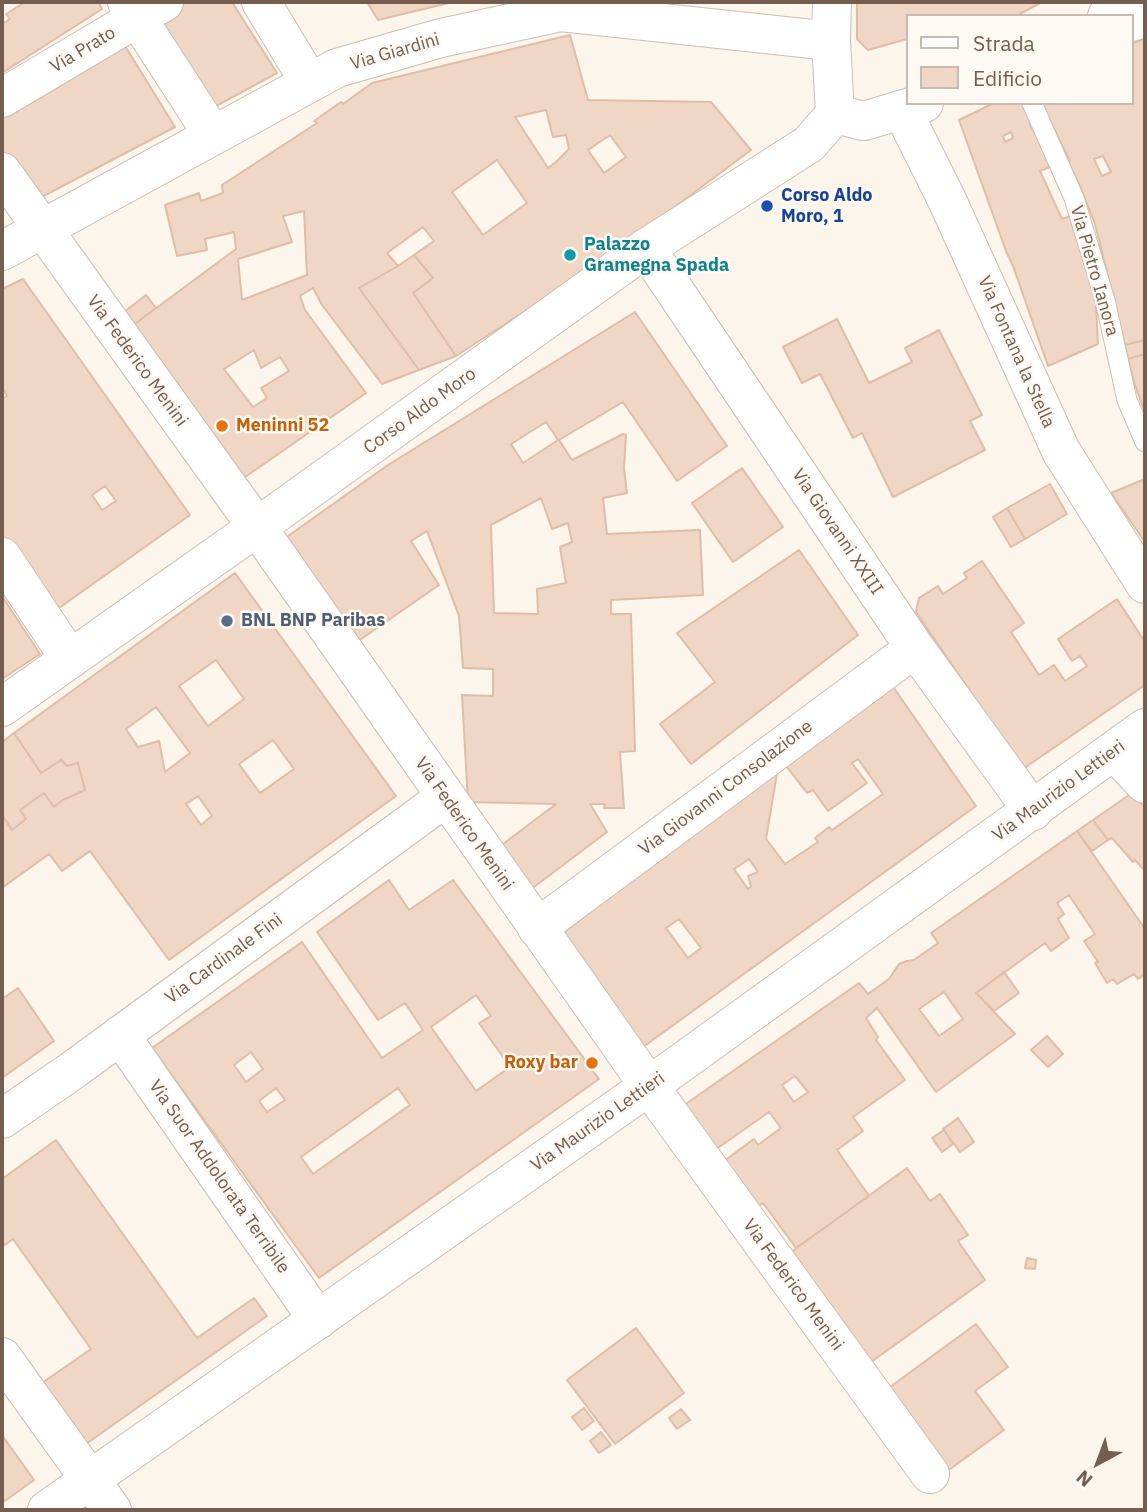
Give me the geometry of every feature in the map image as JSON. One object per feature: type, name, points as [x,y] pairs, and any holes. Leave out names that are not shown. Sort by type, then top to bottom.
[{"type":"street","points":[[261,2],[310,83]]},
{"type":"street","points":[[832,2],[835,114],[864,121],[913,107]]},
{"type":"street","points":[[143,7],[213,135]]},
{"type":"street","name":"Via Prato","points":[[2,98],[143,7]]},
{"type":"street","name":"Via Giardini","points":[[2,251],[337,68],[441,38],[561,12],[831,41]]},
{"type":"street","name":"Via Fontana la Stella","points":[[913,107],[947,200],[1061,451],[1145,584]]},
{"type":"street","name":"Corso Aldo Moro","points":[[2,707],[646,248],[809,145],[835,114]]},
{"type":"street","name":"Via Federico Menini","points":[[2,172],[257,527],[649,1086],[929,1474]]},
{"type":"street","name":"Via Giovanni XXIII","points":[[646,248],[915,648],[1033,811]]},
{"type":"street","points":[[2,557],[70,659]]},
{"type":"street","name":"Via Giovanni Consolazione","points":[[537,928],[915,648]]},
{"type":"street","name":"Via Maurizio Lettieri","points":[[47,1510],[649,1086],[1145,728]]},
{"type":"street","points":[[1114,751],[1145,784]]},
{"type":"street","name":"Via Cardinale Fini","points":[[2,1119],[446,797]]},
{"type":"street","name":"Via Suor Addolorata Terribile","points":[[120,1035],[318,1320]]},
{"type":"street","points":[[2,1357],[111,1510]]},
{"type":"lane","name":"Via Pietro Ianora","points":[[1033,105],[1074,198],[1105,300],[1127,400],[1145,442]]},
{"type":"building","points":[[25,2],[98,2],[102,9],[2,73],[2,24],[10,19],[6,14]]},
{"type":"building","points":[[185,2],[232,2],[277,73],[205,112],[150,24]]},
{"type":"building","points":[[367,2],[453,2],[378,20]]},
{"type":"building","points":[[857,2],[1042,2],[1020,14],[906,14],[906,39],[868,50],[857,39]]},
{"type":"building","points":[[570,35],[588,100],[711,102],[751,150],[605,259],[456,356],[413,293],[433,278],[414,255],[434,241],[423,227],[387,253],[398,266],[359,288],[419,370],[382,384],[322,305],[313,288],[300,296],[305,310],[366,393],[238,482],[128,329],[236,249],[234,232],[205,239],[207,250],[177,256],[165,205],[199,193],[201,201],[223,193],[222,185],[317,123],[314,121],[372,83]],"holes":[[[546,110],[553,137],[566,135],[569,149],[548,168],[515,117]],[[610,135],[626,157],[604,173],[588,150]],[[497,160],[527,203],[483,235],[452,192]],[[304,211],[307,275],[242,300],[238,259],[292,242],[283,216]],[[254,350],[261,368],[280,357],[289,371],[261,388],[267,398],[253,407],[224,369]]]},
{"type":"building","points":[[1145,38],[1145,340],[1125,345],[1095,224],[1068,162],[1070,161],[1042,105],[1133,105],[1133,43]],"holes":[[[1103,156],[1111,172],[1102,176],[1094,159]]]},
{"type":"building","points":[[122,41],[175,127],[34,201],[2,156],[2,116]]},
{"type":"building","points":[[990,105],[1024,105],[1030,124],[1052,166],[1040,171],[1062,219],[1073,215],[1095,287],[1098,344],[1048,366],[959,120]],"holes":[[[1011,132],[1013,138],[1005,142],[1003,136]]]},
{"type":"building","points":[[414,255],[433,278],[413,293],[456,356],[419,370],[359,288]]},
{"type":"building","points":[[23,279],[190,515],[52,613],[2,540],[2,399],[7,396],[2,387],[2,289]],"holes":[[[105,486],[116,501],[102,510],[92,495]]]},
{"type":"building","points":[[146,295],[156,308],[128,329],[119,316]]},
{"type":"building","points":[[635,312],[727,446],[677,481],[623,402],[559,440],[572,460],[623,434],[626,435],[624,468],[627,493],[603,498],[607,534],[700,530],[703,595],[611,600],[611,614],[631,614],[635,751],[620,752],[624,808],[604,808],[605,804],[590,804],[607,832],[530,890],[499,847],[556,804],[468,802],[462,695],[493,696],[493,669],[463,668],[459,616],[427,531],[411,541],[439,585],[354,644],[281,541],[388,465]],"holes":[[[546,422],[558,440],[523,463],[511,444]],[[541,498],[552,529],[568,523],[572,542],[560,547],[566,583],[537,589],[538,614],[494,613],[491,525]]]},
{"type":"building","points":[[837,319],[869,383],[912,362],[905,348],[939,330],[982,415],[970,421],[985,450],[893,497],[862,433],[853,438],[820,374],[802,383],[783,347]]},
{"type":"building","points":[[1145,340],[1145,354],[1128,359],[1125,345]]},
{"type":"building","points":[[1145,354],[1145,413],[1128,359]]},
{"type":"building","points":[[742,468],[783,527],[733,562],[692,503]]},
{"type":"building","points":[[1145,479],[1145,542],[1111,493]]},
{"type":"building","points":[[1050,484],[1067,514],[1025,539],[1007,508]]},
{"type":"building","points":[[1007,508],[1025,539],[1011,547],[993,517]]},
{"type":"building","points":[[799,550],[858,635],[691,764],[660,724],[715,682],[677,633]]},
{"type":"building","points":[[982,561],[1024,623],[1011,632],[1039,675],[1054,665],[1065,681],[1087,666],[1080,656],[1072,661],[1058,639],[1117,599],[1145,642],[1145,685],[1023,769],[916,612],[919,598],[938,586],[943,594],[967,578],[964,573]]},
{"type":"building","points":[[235,573],[396,796],[169,960],[90,851],[62,871],[49,854],[2,888],[2,815],[12,830],[26,819],[20,810],[44,793],[54,807],[85,790],[78,763],[67,766],[61,760],[41,773],[14,733]],"holes":[[[216,660],[244,699],[208,726],[179,686]],[[156,707],[190,753],[165,772],[159,741],[138,747],[126,729]],[[273,740],[294,769],[260,793],[239,764]],[[198,796],[212,816],[201,825],[186,804]]]},
{"type":"building","points":[[2,596],[40,654],[2,679]]},
{"type":"building","points":[[889,681],[976,806],[643,1047],[562,934],[778,767],[766,839],[785,864],[818,842],[815,838],[829,827],[832,830],[883,794],[858,759],[852,763],[867,783],[828,811],[813,790],[807,793],[783,762]],"holes":[[[749,859],[758,872],[748,876],[751,886],[748,889],[734,869]],[[679,919],[701,948],[688,958],[666,928]]]},
{"type":"building","points":[[14,733],[41,773],[61,760],[67,766],[78,763],[85,790],[54,807],[44,793],[20,810],[26,819],[12,830],[2,815],[2,742]]},
{"type":"building","points":[[1132,793],[1145,807],[1145,871],[1135,860],[1133,862],[1112,838],[1108,840],[1093,820]]},
{"type":"building","points":[[1093,820],[1108,840],[1092,851],[1077,831]]},
{"type":"building","points":[[1077,831],[1145,929],[1145,974],[1138,979],[1134,974],[1117,984],[1113,979],[1107,983],[1095,963],[1098,962],[1084,941],[1095,934],[1069,895],[1057,903],[1064,914],[1058,919],[1069,938],[1051,951],[1045,943],[976,993],[1015,1034],[936,1092],[877,1008],[866,1018],[878,1037],[876,1040],[905,1080],[853,1117],[863,1131],[837,1150],[869,1196],[796,1248],[763,1203],[754,1209],[720,1164],[754,1139],[758,1145],[781,1128],[769,1112],[712,1152],[680,1108],[859,983],[868,994],[889,979],[899,964],[914,960],[938,943],[931,933]],"holes":[[[944,992],[963,1019],[939,1036],[919,1009]],[[795,1076],[808,1092],[794,1102],[782,1085]]]},
{"type":"building","points":[[389,880],[409,910],[453,880],[599,1079],[319,1278],[152,1048],[302,942],[382,1058],[423,1030],[405,1003],[378,1020],[317,932]],"holes":[[[476,995],[491,1016],[479,1023],[510,1067],[476,1091],[431,1027]],[[251,1052],[263,1069],[246,1082],[234,1065]],[[276,1088],[285,1100],[267,1112],[259,1101]],[[398,1088],[410,1105],[313,1174],[301,1157]]]},
{"type":"building","points":[[1004,972],[1019,993],[994,1011],[976,993]]},
{"type":"building","points":[[18,988],[54,1041],[2,1078],[2,999]]},
{"type":"building","points":[[1047,1036],[1063,1054],[1048,1067],[1031,1050]]},
{"type":"building","points":[[958,1118],[974,1142],[960,1152],[943,1129]]},
{"type":"building","points":[[944,1130],[953,1144],[942,1152],[932,1138]]},
{"type":"building","points":[[56,1140],[197,1338],[254,1298],[267,1316],[86,1444],[42,1383],[91,1349],[13,1239],[2,1247],[2,1179]]},
{"type":"building","points":[[907,1168],[930,1201],[940,1194],[968,1235],[958,1241],[985,1280],[867,1365],[787,1255]]},
{"type":"building","points":[[1027,1258],[1036,1260],[1035,1269],[1025,1268]]},
{"type":"building","points":[[976,1324],[1008,1367],[975,1391],[1004,1430],[946,1472],[886,1390]]},
{"type":"building","points":[[636,1328],[684,1393],[615,1444],[567,1380]]},
{"type":"building","points":[[584,1408],[594,1421],[582,1430],[572,1417]]},
{"type":"building","points":[[681,1409],[690,1420],[677,1429],[669,1418]]},
{"type":"building","points":[[601,1432],[611,1445],[599,1453],[590,1441]]},
{"type":"building","points":[[2,1435],[34,1480],[2,1503]]},
{"type":"place","name":"Corso Aldo Moro, 1","points":[[767,206]]},
{"type":"place","name":"Palazzo Gramegna Spada","points":[[570,255]]},
{"type":"place","name":"Meninni 52","points":[[222,426]]},
{"type":"place","name":"BNL BNP Paribas","points":[[227,621]]},
{"type":"place","name":"Roxy bar","points":[[592,1063]]}]
